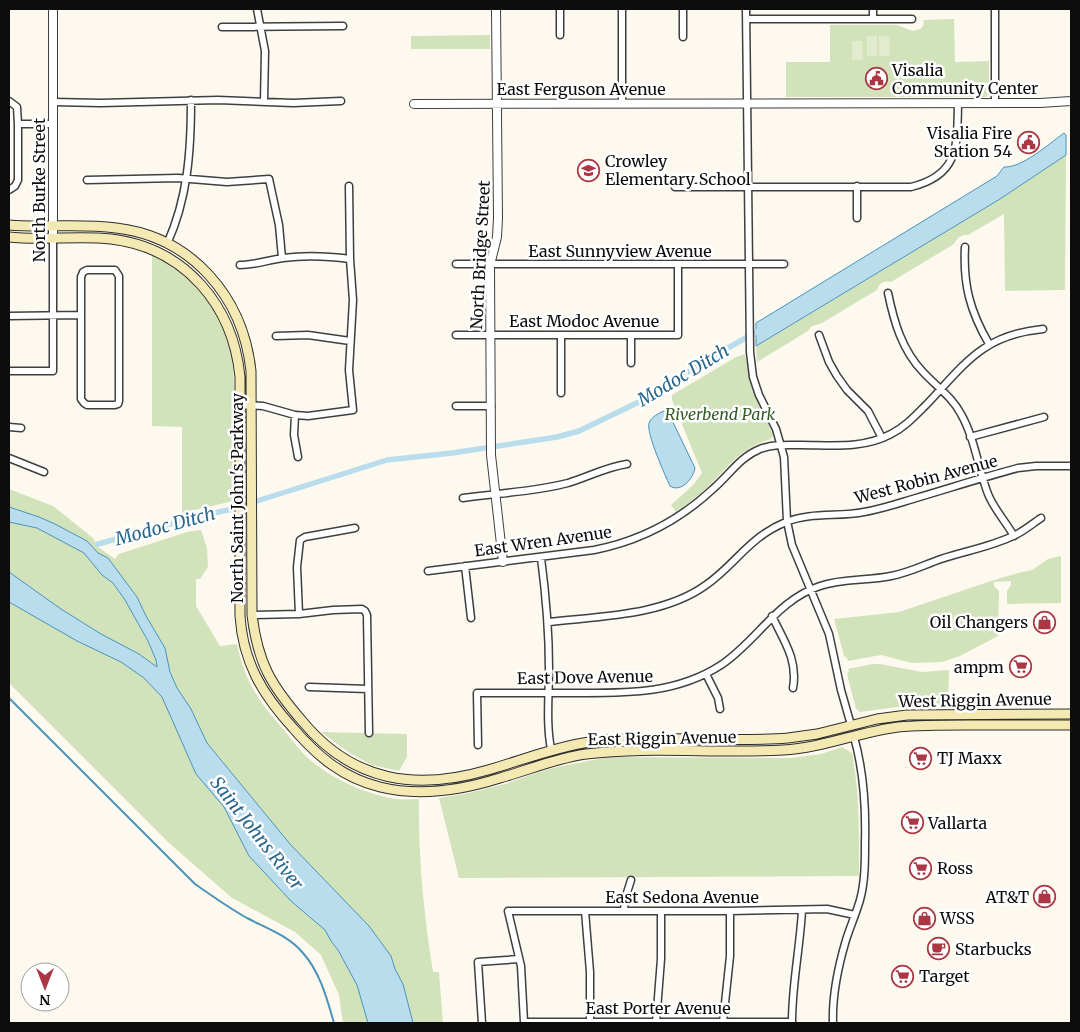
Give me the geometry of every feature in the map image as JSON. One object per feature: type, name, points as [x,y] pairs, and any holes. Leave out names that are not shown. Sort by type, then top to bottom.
[{"type":"main road","name":"North Saint John's Parkway","points":[[9,225],[100,226],[133,230],[151,236],[184,254],[212,278],[234,312],[243,332],[251,372],[252,615],[256,644],[269,677],[281,696],[311,732],[337,755]]},
{"type":"main road","name":"North Saint John's Parkway","points":[[9,237],[109,238],[127,241],[162,255],[180,265],[205,288],[227,323],[234,342],[239,368],[241,629],[243,643],[255,675],[273,706],[310,748],[330,764]]},
{"type":"main road","points":[[240,560],[246,575],[246,610],[252,615]]},
{"type":"main road","points":[[854,737],[853,733],[856,730],[864,727],[931,714]]},
{"type":"main road","name":"West Riggin Avenue","points":[[851,725],[889,717],[931,714],[1071,714]]},
{"type":"main road","points":[[764,751],[847,733],[851,725]]},
{"type":"main road","name":"East Riggin Avenue","points":[[337,755],[358,767],[381,775],[404,780],[430,780],[482,772],[552,749],[606,741],[781,739],[818,734],[851,725]]},
{"type":"main road","name":"West Riggin Avenue","points":[[854,737],[897,728],[919,726],[1071,725]]},
{"type":"main road","name":"East Riggin Avenue","points":[[330,764],[351,776],[375,785],[404,791],[431,792],[483,783],[541,764],[588,754],[630,751],[764,751],[806,748],[854,737]]},
{"type":"main road","points":[[430,780],[431,792]]},
{"type":"street","name":"North Burke Street","points":[[9,371],[53,371],[53,9]]},
{"type":"street","points":[[257,9],[265,51],[264,102]]},
{"type":"street","name":"North Bridge Street","points":[[496,9],[497,237],[490,265],[491,438],[503,562]]},
{"type":"street","points":[[560,9],[560,35]]},
{"type":"street","points":[[622,9],[622,103]]},
{"type":"street","points":[[683,9],[684,37]]},
{"type":"street","points":[[746,9],[750,347],[753,377],[781,445],[786,474],[788,521],[794,552],[831,640],[841,690],[851,725]]},
{"type":"street","points":[[873,9],[873,18]]},
{"type":"street","points":[[994,9],[995,103]]},
{"type":"street","points":[[746,19],[912,19]]},
{"type":"street","points":[[222,27],[342,26]]},
{"type":"street","points":[[53,102],[100,103],[191,100],[293,103],[341,101]]},
{"type":"street","points":[[167,244],[178,217],[186,179],[191,145],[191,100]]},
{"type":"street","name":"East Ferguson Avenue","points":[[414,104],[995,103],[1071,101]]},
{"type":"street","points":[[9,102],[17,107],[18,124],[18,180],[15,186],[9,190]]},
{"type":"street","points":[[675,187],[911,186],[927,183],[940,175],[954,154],[957,140],[958,103]]},
{"type":"street","points":[[18,124],[52,124]]},
{"type":"street","points":[[87,180],[186,179],[227,182],[269,179],[279,224],[282,258]]},
{"type":"street","points":[[240,405],[270,407],[295,415],[308,416],[353,410],[350,385],[350,341],[353,300],[348,186]]},
{"type":"street","points":[[857,186],[857,218]]},
{"type":"street","points":[[965,247],[966,288],[977,322],[989,344]]},
{"type":"street","points":[[240,265],[251,265],[282,258],[311,256],[350,259]]},
{"type":"street","name":"East Sunnyview Avenue","points":[[456,264],[784,264]]},
{"type":"street","name":"East Modoc Avenue","points":[[456,335],[678,335],[678,264]]},
{"type":"street","points":[[87,270],[115,270],[118,273],[118,404],[87,405],[81,399],[81,316],[81,277],[83,272],[87,270]]},
{"type":"street","points":[[888,293],[895,322],[906,348],[922,372],[952,400],[961,414],[992,503],[1014,536]]},
{"type":"street","points":[[9,316],[81,316]]},
{"type":"street","name":"East Wren Avenue","points":[[428,572],[605,548],[641,536],[662,526],[694,505],[716,486],[745,456],[760,449],[781,445],[852,445],[882,438],[910,420],[965,363],[989,344],[1015,333],[1043,330]]},
{"type":"street","points":[[631,334],[631,363]]},
{"type":"street","points":[[276,336],[308,335],[350,341]]},
{"type":"street","points":[[561,335],[561,393]]},
{"type":"street","points":[[819,335],[829,362],[837,376],[847,390],[868,411],[882,438]]},
{"type":"street","points":[[456,406],[491,406]]},
{"type":"street","points":[[295,415],[294,434],[298,457]]},
{"type":"street","points":[[970,437],[1044,417]]},
{"type":"street","points":[[9,427],[21,428]]},
{"type":"street","points":[[9,458],[44,472]]},
{"type":"street","points":[[463,498],[566,483],[588,477],[612,466],[627,464]]},
{"type":"street","name":"West Robin Avenue","points":[[549,622],[647,610],[676,602],[718,576],[758,537],[788,521],[815,515],[864,512],[1028,466],[1071,466]]},
{"type":"street","name":"East Dove Avenue","points":[[478,745],[477,693],[639,692],[671,687],[706,674],[737,653],[787,603],[810,590],[838,581],[898,575],[1014,536],[1041,518]]},
{"type":"street","points":[[299,614],[297,567],[300,540],[305,537],[355,528]]},
{"type":"street","points":[[542,558],[549,622],[548,728],[552,749]]},
{"type":"street","points":[[465,566],[471,618]]},
{"type":"street","points":[[252,615],[299,614],[333,610],[362,609],[365,611],[369,733]]},
{"type":"street","points":[[772,616],[790,652],[794,665],[795,677],[793,688]]},
{"type":"street","points":[[706,674],[718,698],[720,709]]},
{"type":"street","points":[[309,687],[368,689]]},
{"type":"street","points":[[833,1023],[837,973],[860,901],[864,875],[866,804],[862,770],[854,737]]},
{"type":"street","points":[[624,910],[625,899],[631,880]]},
{"type":"street","name":"East Sedona Avenue","points":[[519,959],[508,911],[827,909],[855,915]]},
{"type":"street","name":"East Porter Avenue","points":[[524,1022],[792,1022],[792,996],[801,937],[802,910]]},
{"type":"street","points":[[584,911],[590,972],[590,1022]]},
{"type":"street","points":[[656,1022],[661,959],[661,911]]},
{"type":"street","points":[[723,1022],[730,956],[730,911]]},
{"type":"street","points":[[482,1023],[478,962],[519,959],[524,1022]]},
{"type":"green space","points":[[954,19],[955,62],[989,61],[989,94],[986,97],[786,97],[786,62],[830,62],[830,25],[897,25],[913,31],[923,26],[924,20]]},
{"type":"green space","points":[[490,35],[490,49],[411,49],[411,36]]},
{"type":"green space","points":[[867,36],[877,36],[877,56],[867,56]]},
{"type":"green space","points":[[879,36],[889,36],[890,56],[879,56]]},
{"type":"green space","points":[[852,41],[862,41],[863,60],[852,60]]},
{"type":"green space","points":[[1066,155],[1065,290],[1005,291],[1004,214],[968,235],[960,237],[954,244],[891,282],[886,281],[882,283],[877,290],[822,323],[812,326],[808,331],[757,362],[756,346],[1000,199]]},
{"type":"green space","points":[[152,254],[190,281],[210,305],[219,318],[225,333],[233,365],[233,501],[182,513],[182,427],[152,426]]},
{"type":"green space","name":"Riverbend Park","points":[[745,354],[752,387],[773,435],[771,439],[743,453],[707,488],[676,512],[671,505],[693,485],[702,473],[672,400],[672,395],[736,357]]},
{"type":"green space","points":[[9,489],[53,506],[93,538],[98,547],[115,559],[119,554],[187,532],[201,530],[207,548],[208,567],[200,579],[196,579],[196,606],[220,646],[237,644],[249,681],[267,710],[306,756],[338,779],[384,797],[419,799],[419,842],[424,908],[433,972],[439,972],[443,1023],[343,1023],[339,995],[321,955],[295,932],[232,898],[169,843],[9,683]]},
{"type":"green space","points":[[1061,556],[1061,603],[1007,604],[1007,591],[1011,581],[994,582],[994,586],[999,591],[998,636],[960,656],[942,662],[912,663],[881,655],[848,661],[844,656],[834,619],[899,612],[991,581],[1032,570],[1048,559]]},
{"type":"green space","points":[[872,664],[922,672],[949,670],[948,702],[945,704],[912,705],[860,712],[856,709],[847,674],[848,669]]},
{"type":"green space","points":[[321,732],[407,734],[407,757],[399,771],[372,765],[351,754]]},
{"type":"green space","points":[[842,747],[852,753],[855,768],[859,814],[859,876],[459,878],[439,798],[505,784],[538,772],[562,766],[609,757],[791,758],[821,754]]},
{"type":"water","points":[[1064,133],[1066,135],[1066,155],[1000,199],[756,346],[756,323],[997,176],[1004,167],[1027,160]]},
{"type":"water","points":[[664,411],[669,414],[695,468],[686,484],[678,488],[670,486],[650,436],[649,423],[651,419]]},
{"type":"water","name":"Saint Johns River","points":[[9,507],[55,524],[87,541],[98,553],[108,558],[137,597],[165,648],[170,672],[177,688],[191,709],[207,743],[290,844],[369,926],[391,956],[403,984],[413,1023],[368,1023],[357,985],[338,950],[325,930],[291,901],[249,856],[224,807],[196,774],[162,697],[144,678],[121,662],[77,641],[9,602],[9,572],[61,609],[101,634],[139,654],[157,667],[148,641],[113,583],[102,575],[84,553],[37,528],[9,522]]},
{"type":"waterway","name":"Modoc Ditch","points":[[257,501],[387,460],[452,453],[557,437],[579,431],[645,399],[715,355],[762,329]]},
{"type":"waterway","name":"Modoc Ditch","points":[[98,544],[199,516],[233,509]]},
{"type":"waterway","points":[[9,698],[195,884],[234,910],[277,933],[297,947],[309,960],[318,977],[326,995],[334,1023]]},
{"type":"place","name":"Visalia Community Center","points":[[876,79]]},
{"type":"place","name":"Visalia Fire Station 54","points":[[1028,142]]},
{"type":"place","name":"Crowley Elementary School","points":[[589,170]]},
{"type":"place","name":"Oil Changers","points":[[1044,622]]},
{"type":"place","name":"ampm","points":[[1020,667]]},
{"type":"place","name":"TJ Maxx","points":[[921,758]]},
{"type":"place","name":"Vallarta","points":[[912,823]]},
{"type":"place","name":"Ross","points":[[921,868]]},
{"type":"place","name":"AT&T","points":[[1045,897]]},
{"type":"place","name":"WSS","points":[[924,918]]},
{"type":"place","name":"Starbucks","points":[[939,949]]},
{"type":"place","name":"Target","points":[[903,976]]}]
